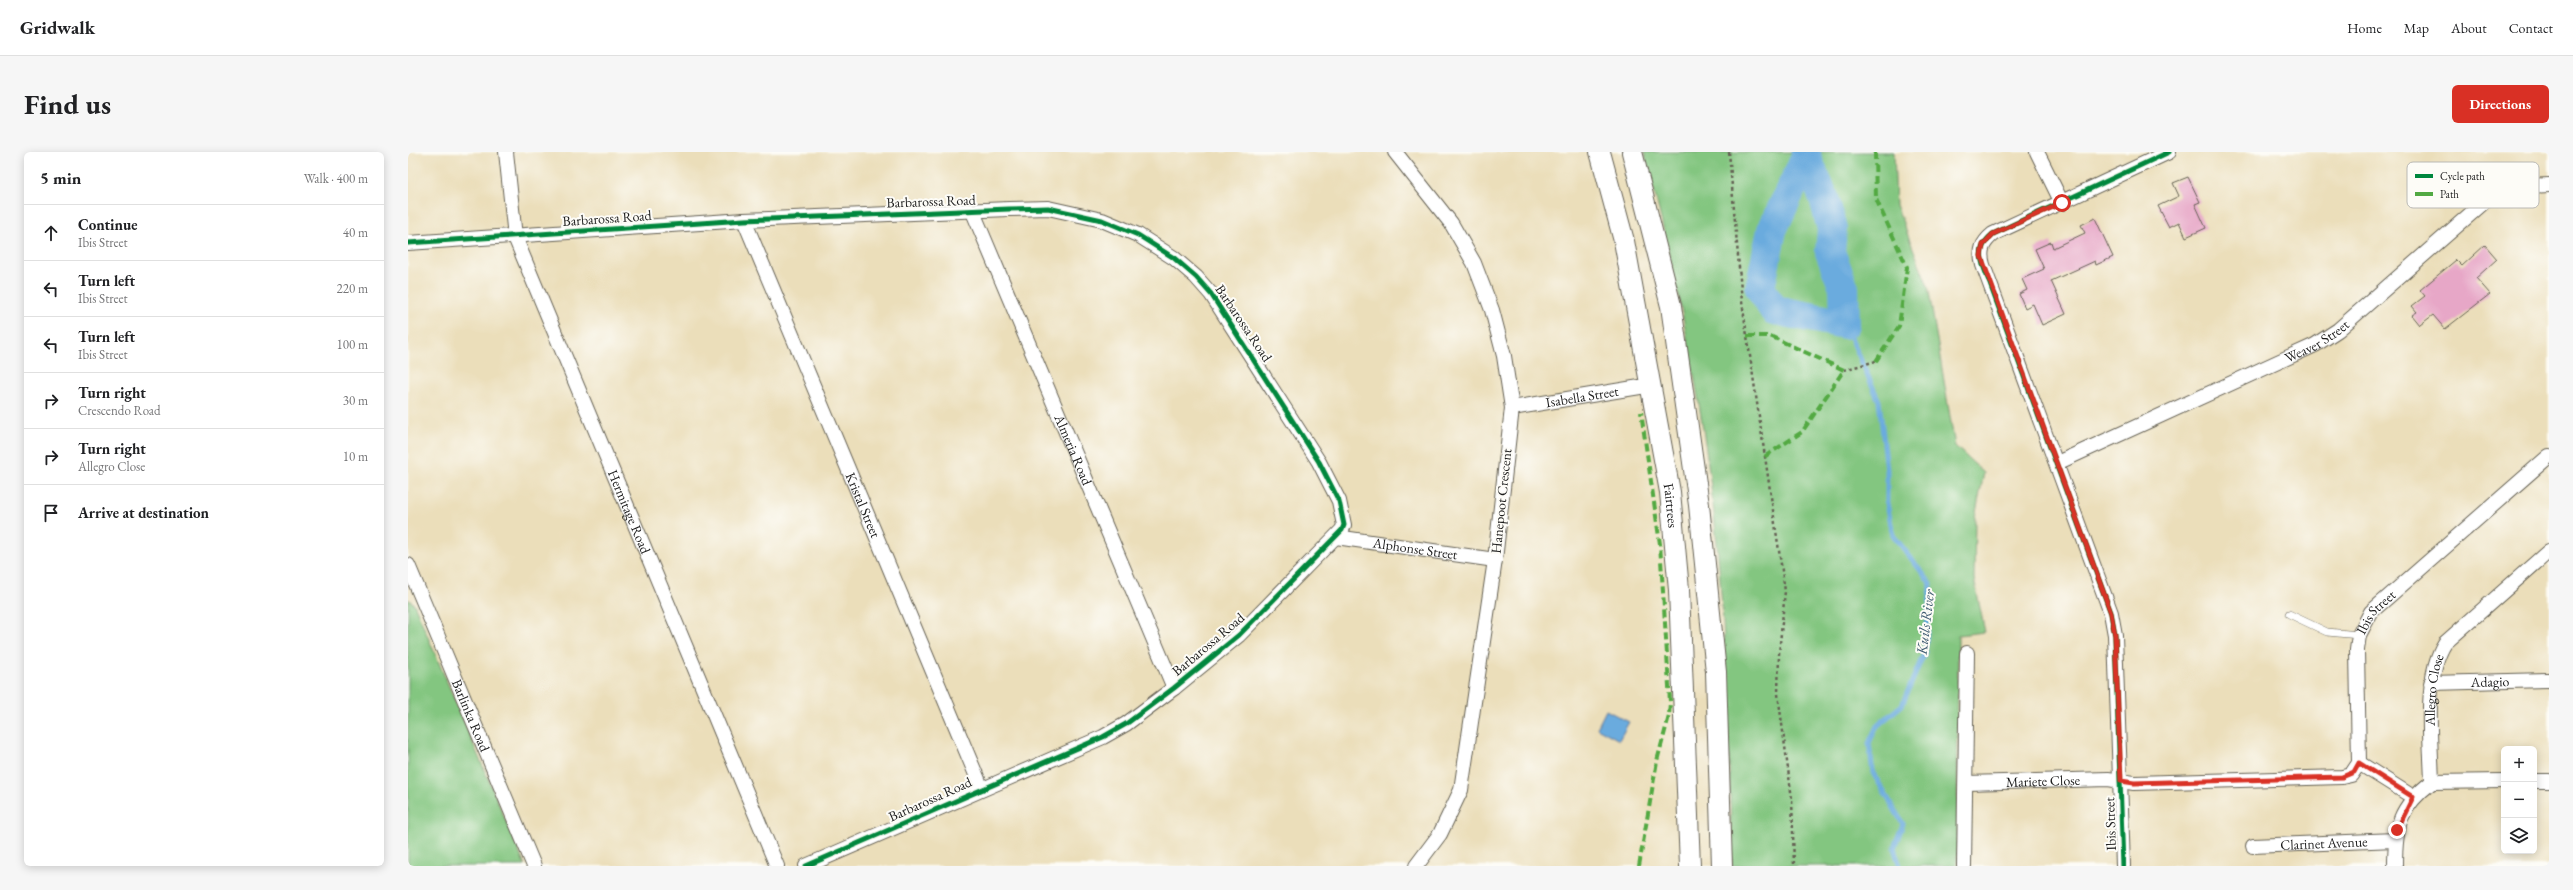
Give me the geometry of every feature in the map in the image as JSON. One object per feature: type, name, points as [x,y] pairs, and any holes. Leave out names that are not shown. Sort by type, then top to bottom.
[{"type":"main road","name":"Fairtrees","points":[[1600,152],[1624,241],[1652,385],[1670,492],[1679,590],[1690,866]]},
{"type":"main road","name":"Fairtrees","points":[[1632,152],[1670,306],[1699,504],[1716,672],[1722,866]]},
{"type":"street","name":"Hermitage Road","points":[[506,152],[515,237],[777,866]]},
{"type":"street","name":"Hanepoot Crescent","points":[[1395,152],[1451,223],[1474,263],[1492,310],[1504,356],[1512,408],[1495,560],[1461,790],[1440,834],[1416,866]]},
{"type":"street","points":[[2037,152],[2062,203]]},
{"type":"street","name":"Ibis Street","points":[[2124,866],[2115,635],[2111,613],[1981,256],[1983,245],[1993,234],[2169,152]]},
{"type":"street","name":"Weaver Street","points":[[2539,186],[2549,185]]},
{"type":"street","name":"Barbarossa Road","points":[[408,243],[515,237],[744,220],[1048,208],[1102,220],[1138,235],[1196,277],[1211,294],[1250,352],[1319,462],[1342,512],[1344,525],[1336,536],[1239,635],[1174,688],[1126,724],[1103,737],[806,866]]},
{"type":"street","name":"Weaver Street","points":[[2057,463],[2315,345],[2338,330],[2477,208]]},
{"type":"street","name":"Almeria Road","points":[[973,212],[1174,688]]},
{"type":"street","name":"Kristal Street","points":[[744,220],[982,789]]},
{"type":"street","name":"Isabella Street","points":[[1512,408],[1652,385]]},
{"type":"street","name":"Ibis Street","points":[[2121,781],[2134,783],[2342,777],[2354,772],[2359,763],[2356,667],[2359,635],[2371,612],[2380,602],[2549,456]]},
{"type":"street","name":"Alphonse Street","points":[[1336,536],[1495,560]]},
{"type":"street","name":"Allegro Close","points":[[2432,782],[2431,683],[2434,664],[2445,643],[2546,559]]},
{"type":"street","name":"Barlinka Road","points":[[409,572],[534,866]]},
{"type":"street","points":[[1964,866],[1967,653]]},
{"type":"street","name":"Adagio","points":[[2431,683],[2549,680]]},
{"type":"street","points":[[2359,763],[2413,797]]},
{"type":"street","name":"Mariete Close","points":[[1966,783],[2121,781]]},
{"type":"street","points":[[2396,866],[2395,840],[2404,812],[2413,797],[2432,782],[2501,781]]},
{"type":"street","points":[[2537,781],[2549,781]]},
{"type":"street","name":"Clarinet Avenue","points":[[2253,846],[2395,840]]},
{"type":"lane","points":[[2288,614],[2327,632],[2359,635]]},
{"type":"path","points":[[1729,152],[1742,302],[1785,591],[1778,654],[1778,694],[1792,799],[1794,866]]},
{"type":"path","points":[[1844,370],[1876,361]]},
{"type":"green space","points":[[1644,152],[1894,152],[1896,205],[1928,286],[1955,446],[1984,473],[1975,517],[1974,579],[1985,632],[1958,635],[1957,866],[1732,866],[1725,664],[1712,494],[1698,396],[1689,346],[1668,249]]},
{"type":"green space","points":[[408,599],[414,604],[525,866],[408,866]]},
{"type":"water","points":[[1606,710],[1629,722],[1619,740],[1597,728]]},
{"type":"building","points":[[2188,177],[2200,202],[2195,204],[2206,228],[2186,237],[2179,222],[2169,227],[2158,206],[2179,196],[2173,183]]},
{"type":"building","points":[[2095,218],[2113,257],[2096,265],[2095,261],[2051,281],[2066,314],[2042,325],[2033,304],[2025,308],[2019,294],[2027,290],[2022,279],[2044,269],[2035,249],[2051,242],[2053,248],[2085,233],[2081,225]]},
{"type":"building","points":[[2485,245],[2497,259],[2476,278],[2490,294],[2445,329],[2433,315],[2420,325],[2412,315],[2417,312],[2412,306],[2425,296],[2420,290],[2456,260],[2462,266]]},
{"type":"waterway","name":"Kuils River","points":[[1806,152],[1806,157],[1772,230],[1760,288],[1774,310],[1845,324],[1844,288],[1830,252],[1832,229],[1824,198],[1806,157]]},
{"type":"waterway","name":"Kuils River","points":[[1845,324],[1879,401],[1887,470],[1887,503],[1893,535],[1931,584],[1925,651],[1902,705],[1877,726],[1869,743],[1873,773],[1903,824],[1894,848],[1900,866]]},
{"type":"marked path","points":[[1875,152],[1876,199],[1907,267],[1899,326],[1876,361]]},
{"type":"marked path","points":[[1747,336],[1770,336],[1844,370],[1802,432],[1764,457]]},
{"type":"marked path","points":[[1639,866],[1657,761],[1669,716],[1670,702],[1660,544],[1641,412]]},
{"type":"cycle path","points":[[2123,866],[2115,635],[2111,613],[1983,265],[1981,256],[1984,244],[1993,234],[2169,152]]},
{"type":"cycle path","points":[[408,243],[744,220],[1009,209],[1048,208],[1102,220],[1138,235],[1174,258],[1196,277],[1211,294],[1319,462],[1339,501],[1344,525],[1342,530],[1239,635],[1174,688],[1126,724],[1103,737],[806,866]]},
{"type":"route","points":[[2062,203],[1993,234],[1983,245],[1981,256],[1983,265],[2111,613],[2115,635],[2121,781],[2134,783],[2342,777],[2354,772],[2358,768],[2359,763],[2413,797],[2404,812],[2397,830]]}]
